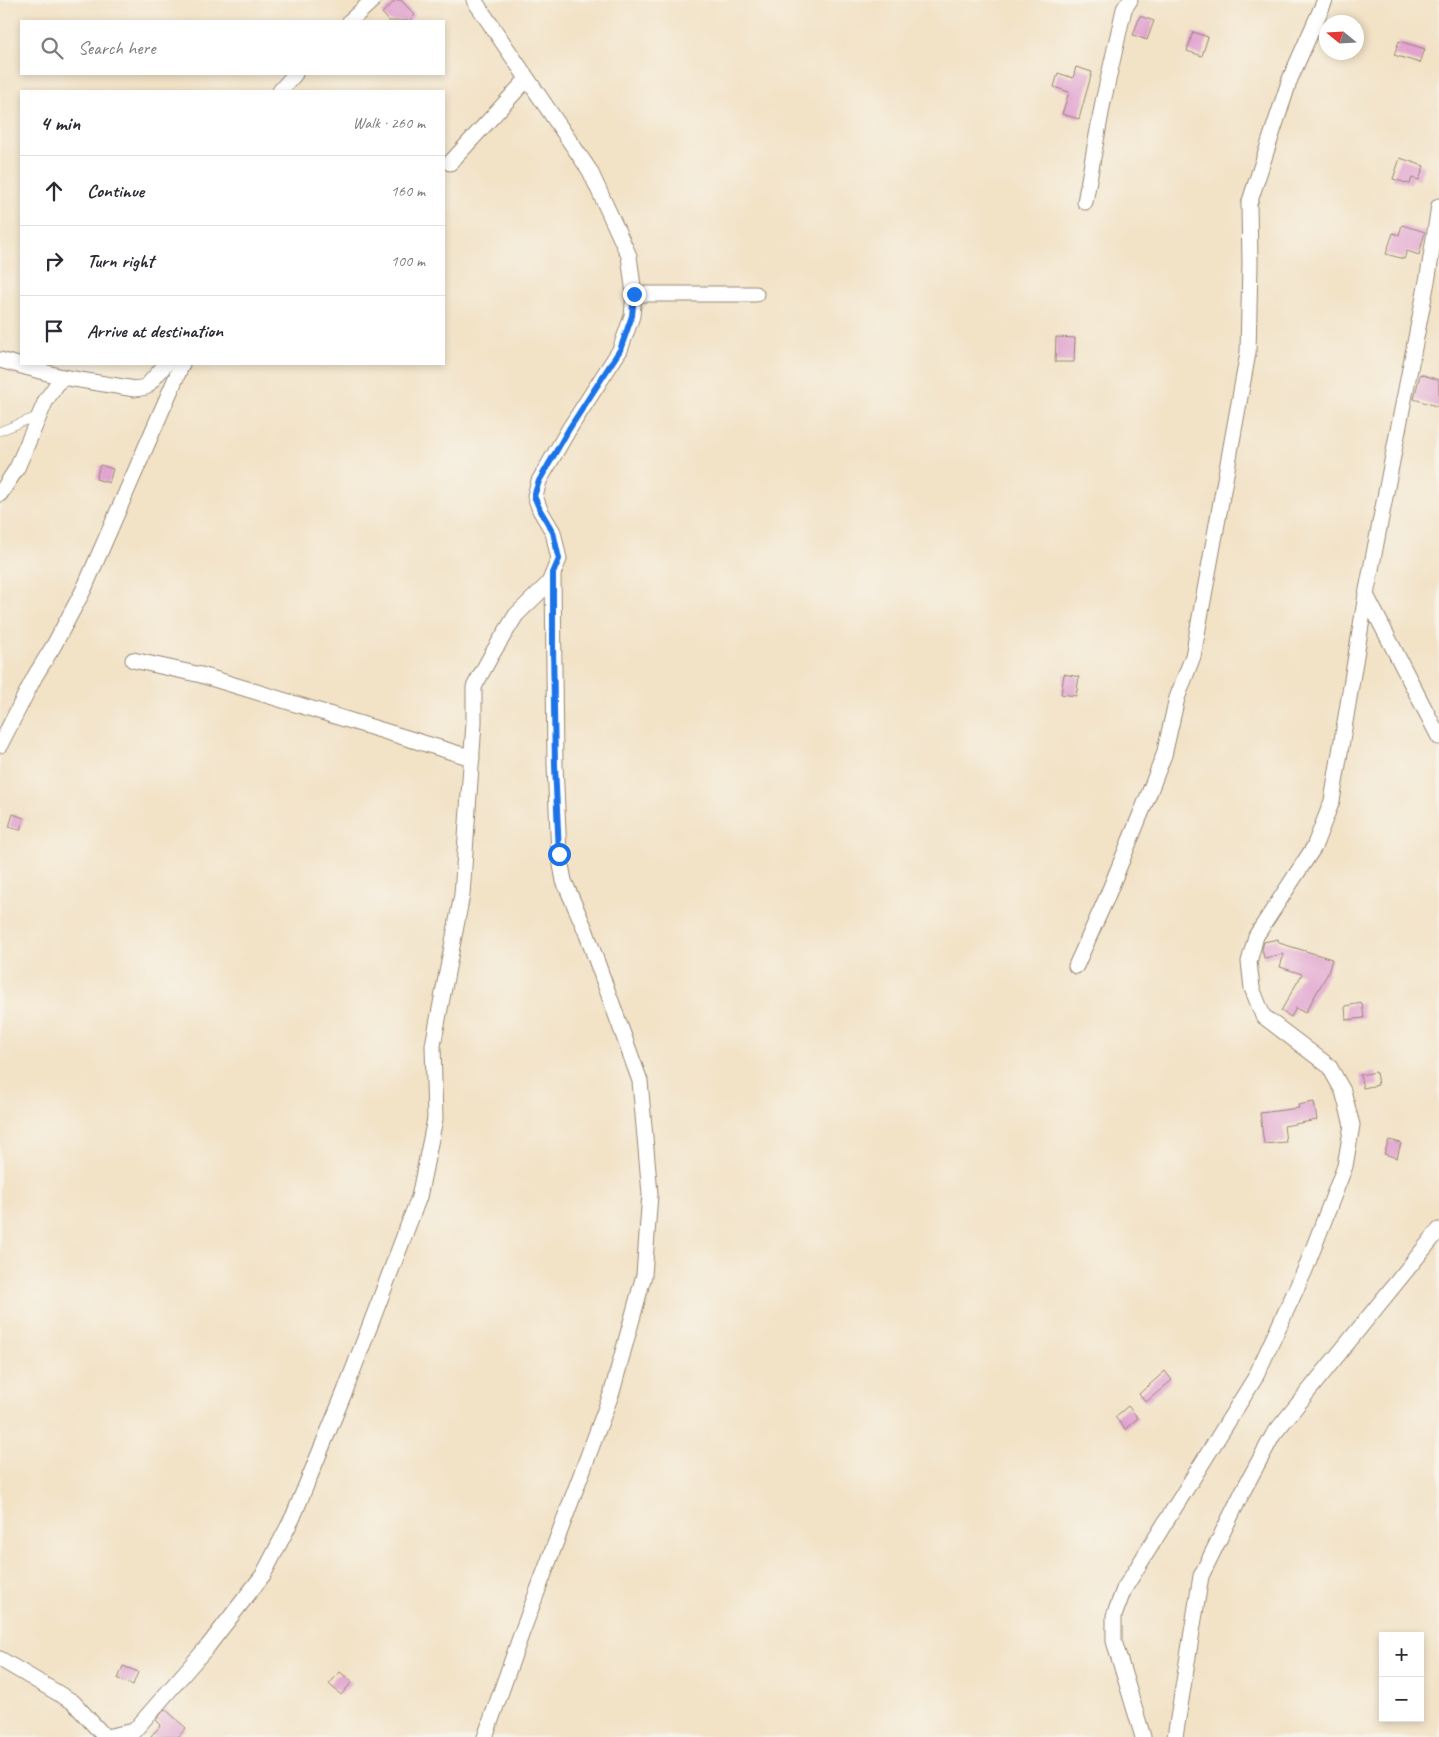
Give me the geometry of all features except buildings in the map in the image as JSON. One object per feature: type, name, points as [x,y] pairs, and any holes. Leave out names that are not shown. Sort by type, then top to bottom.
[{"type":"street","points":[[351,20],[373,0]]},
{"type":"street","points":[[0,1659],[73,1702],[105,1737],[134,1731],[208,1646],[263,1575],[293,1517],[345,1391],[419,1196],[435,1119],[433,1044],[462,895],[472,758],[474,687],[516,615],[549,583],[559,559],[553,532],[534,496],[539,481],[569,429],[620,350],[632,316],[634,294],[629,256],[590,171],[474,0]]},
{"type":"street","points":[[1085,202],[1102,102],[1124,9],[1130,0]]},
{"type":"street","points":[[1076,966],[1106,899],[1164,755],[1177,698],[1193,656],[1248,353],[1249,204],[1290,79],[1325,0]]},
{"type":"street","points":[[281,90],[294,75]]},
{"type":"street","points":[[450,163],[527,79]]},
{"type":"street","points":[[1143,1737],[1114,1641],[1114,1616],[1124,1589],[1256,1378],[1306,1270],[1345,1166],[1352,1125],[1343,1091],[1329,1066],[1263,1016],[1252,988],[1249,962],[1256,936],[1314,848],[1332,801],[1366,596],[1428,276],[1439,206]]},
{"type":"street","points":[[634,294],[756,294]]},
{"type":"street","points":[[0,360],[62,377],[135,389],[146,387],[165,365]]},
{"type":"street","points":[[0,745],[35,676],[84,589],[182,365]]},
{"type":"street","points":[[0,494],[17,468],[46,400],[62,377]]},
{"type":"street","points":[[485,1737],[517,1643],[612,1392],[644,1275],[650,1194],[640,1080],[585,929],[564,881],[559,854],[555,765],[553,573]]},
{"type":"street","points":[[1366,596],[1439,738]]},
{"type":"street","points":[[133,660],[201,675],[472,758]]},
{"type":"street","points":[[1175,1737],[1201,1576],[1272,1435],[1439,1230]]},
{"type":"lane","points":[[0,431],[38,416]]},
{"type":"route","points":[[559,854],[553,646],[553,573],[559,559],[553,532],[534,496],[539,481],[569,429],[620,350],[632,316],[634,294]]}]
